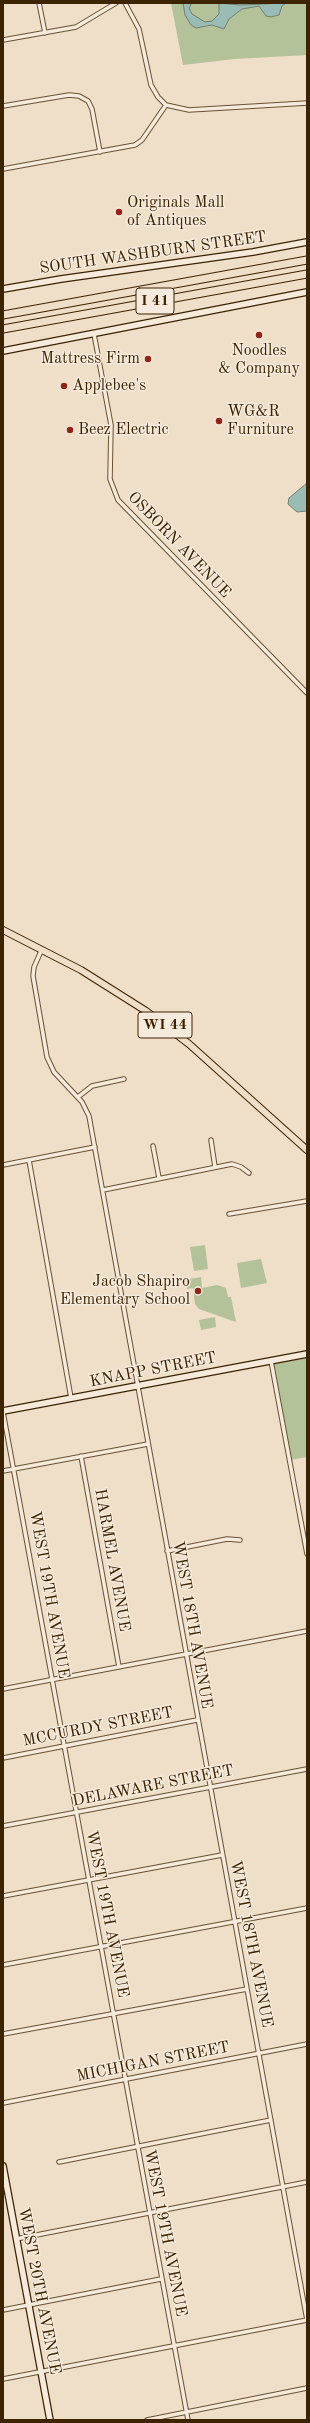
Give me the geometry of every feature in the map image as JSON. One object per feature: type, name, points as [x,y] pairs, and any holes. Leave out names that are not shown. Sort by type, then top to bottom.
[{"type":"highway","name":"I 41","points":[[3,315],[307,260]]},
{"type":"highway","name":"I 41","points":[[3,329],[307,274]]},
{"type":"main road","name":"WI 44","points":[[3,930],[42,949],[105,984],[163,1024],[307,1150]]},
{"type":"street","points":[[39,3],[45,33]]},
{"type":"street","points":[[3,40],[82,25],[116,3]]},
{"type":"street","points":[[125,3],[139,29],[151,85],[158,98],[166,105],[189,110],[307,103]]},
{"type":"street","points":[[3,106],[69,95],[79,96],[88,101],[92,109],[100,152]]},
{"type":"street","points":[[3,169],[100,152],[138,143],[166,105]]},
{"type":"street","name":"SOUTH WASHBURN STREET","points":[[3,289],[62,279],[232,255],[307,242]]},
{"type":"street","points":[[3,351],[307,292]]},
{"type":"street","name":"OSBORN AVENUE","points":[[94,334],[111,425],[109,470],[114,492],[129,512],[307,693]]},
{"type":"street","name":"WEST 18TH AVENUE","points":[[42,949],[34,968],[33,976],[47,1057],[54,1072],[78,1097],[88,1111],[185,1654],[307,2320]]},
{"type":"street","points":[[78,1097],[92,1086],[124,1079]]},
{"type":"street","points":[[211,1140],[215,1167]]},
{"type":"street","points":[[153,1146],[159,1178]]},
{"type":"street","points":[[3,1165],[95,1147]]},
{"type":"street","points":[[29,1160],[71,1398]]},
{"type":"street","points":[[103,1190],[215,1167],[236,1165],[249,1173]]},
{"type":"street","points":[[229,1214],[307,1201]]},
{"type":"street","name":"KNAPP STREET","points":[[3,1411],[307,1354]]},
{"type":"street","points":[[272,1361],[307,1554]]},
{"type":"street","name":"WEST 19TH AVENUE","points":[[3,1411],[188,2420]]},
{"type":"street","points":[[3,1471],[148,1444]]},
{"type":"street","name":"HARMEL AVENUE","points":[[81,1456],[119,1667]]},
{"type":"street","points":[[301,1523],[307,1522]]},
{"type":"street","points":[[167,1550],[227,1539],[240,1540]]},
{"type":"street","points":[[3,1689],[307,1631]]},
{"type":"street","name":"MCCURDY STREET","points":[[3,1758],[197,1720]]},
{"type":"street","name":"DELAWARE STREET","points":[[3,1826],[307,1769]]},
{"type":"street","points":[[3,1896],[222,1855]]},
{"type":"street","points":[[3,1965],[307,1908]]},
{"type":"street","points":[[3,2034],[247,1989]]},
{"type":"street","name":"MICHIGAN STREET","points":[[3,2103],[307,2044]]},
{"type":"street","points":[[59,2162],[271,2120]]},
{"type":"street","name":"WEST 20TH AVENUE","points":[[3,2166],[50,2420]]},
{"type":"street","points":[[16,2239],[307,2182]]},
{"type":"street","points":[[3,2310],[161,2279]]},
{"type":"street","points":[[3,2379],[307,2320]]},
{"type":"street","points":[[147,2420],[307,2388]]},
{"type":"green space","points":[[171,3],[307,3],[307,55],[234,59],[183,65]]},
{"type":"green space","points":[[205,1245],[208,1269],[194,1271],[190,1247]]},
{"type":"green space","points":[[261,1259],[267,1283],[241,1288],[237,1263]]},
{"type":"green space","points":[[201,1277],[202,1288],[217,1285],[226,1288],[228,1297],[231,1297],[236,1322],[199,1309],[195,1304],[193,1288],[187,1289],[185,1280]]},
{"type":"green space","points":[[215,1317],[216,1327],[201,1330],[199,1320]]},
{"type":"green space","points":[[307,1354],[307,1457],[290,1460],[271,1361]]},
{"type":"water","points":[[183,3],[192,3],[189,8],[192,14],[205,22],[212,21],[219,14],[219,3],[240,5],[286,3],[282,6],[279,15],[271,17],[266,16],[259,6],[242,9],[229,19],[224,29],[212,25],[196,28],[191,25],[185,15]]},
{"type":"water","points":[[307,483],[307,511],[297,512],[288,504],[289,498]]},
{"type":"place","name":"Originals Mall of Antiques","points":[[119,212]]},
{"type":"place","name":"Noodles & Company","points":[[259,335]]},
{"type":"place","name":"Mattress Firm","points":[[148,359]]},
{"type":"place","name":"Applebee's","points":[[64,386]]},
{"type":"place","name":"WG&R Furniture","points":[[219,421]]},
{"type":"place","name":"Beez Electric","points":[[70,430]]},
{"type":"place","name":"Jacob Shapiro Elementary School","points":[[198,1291]]}]
